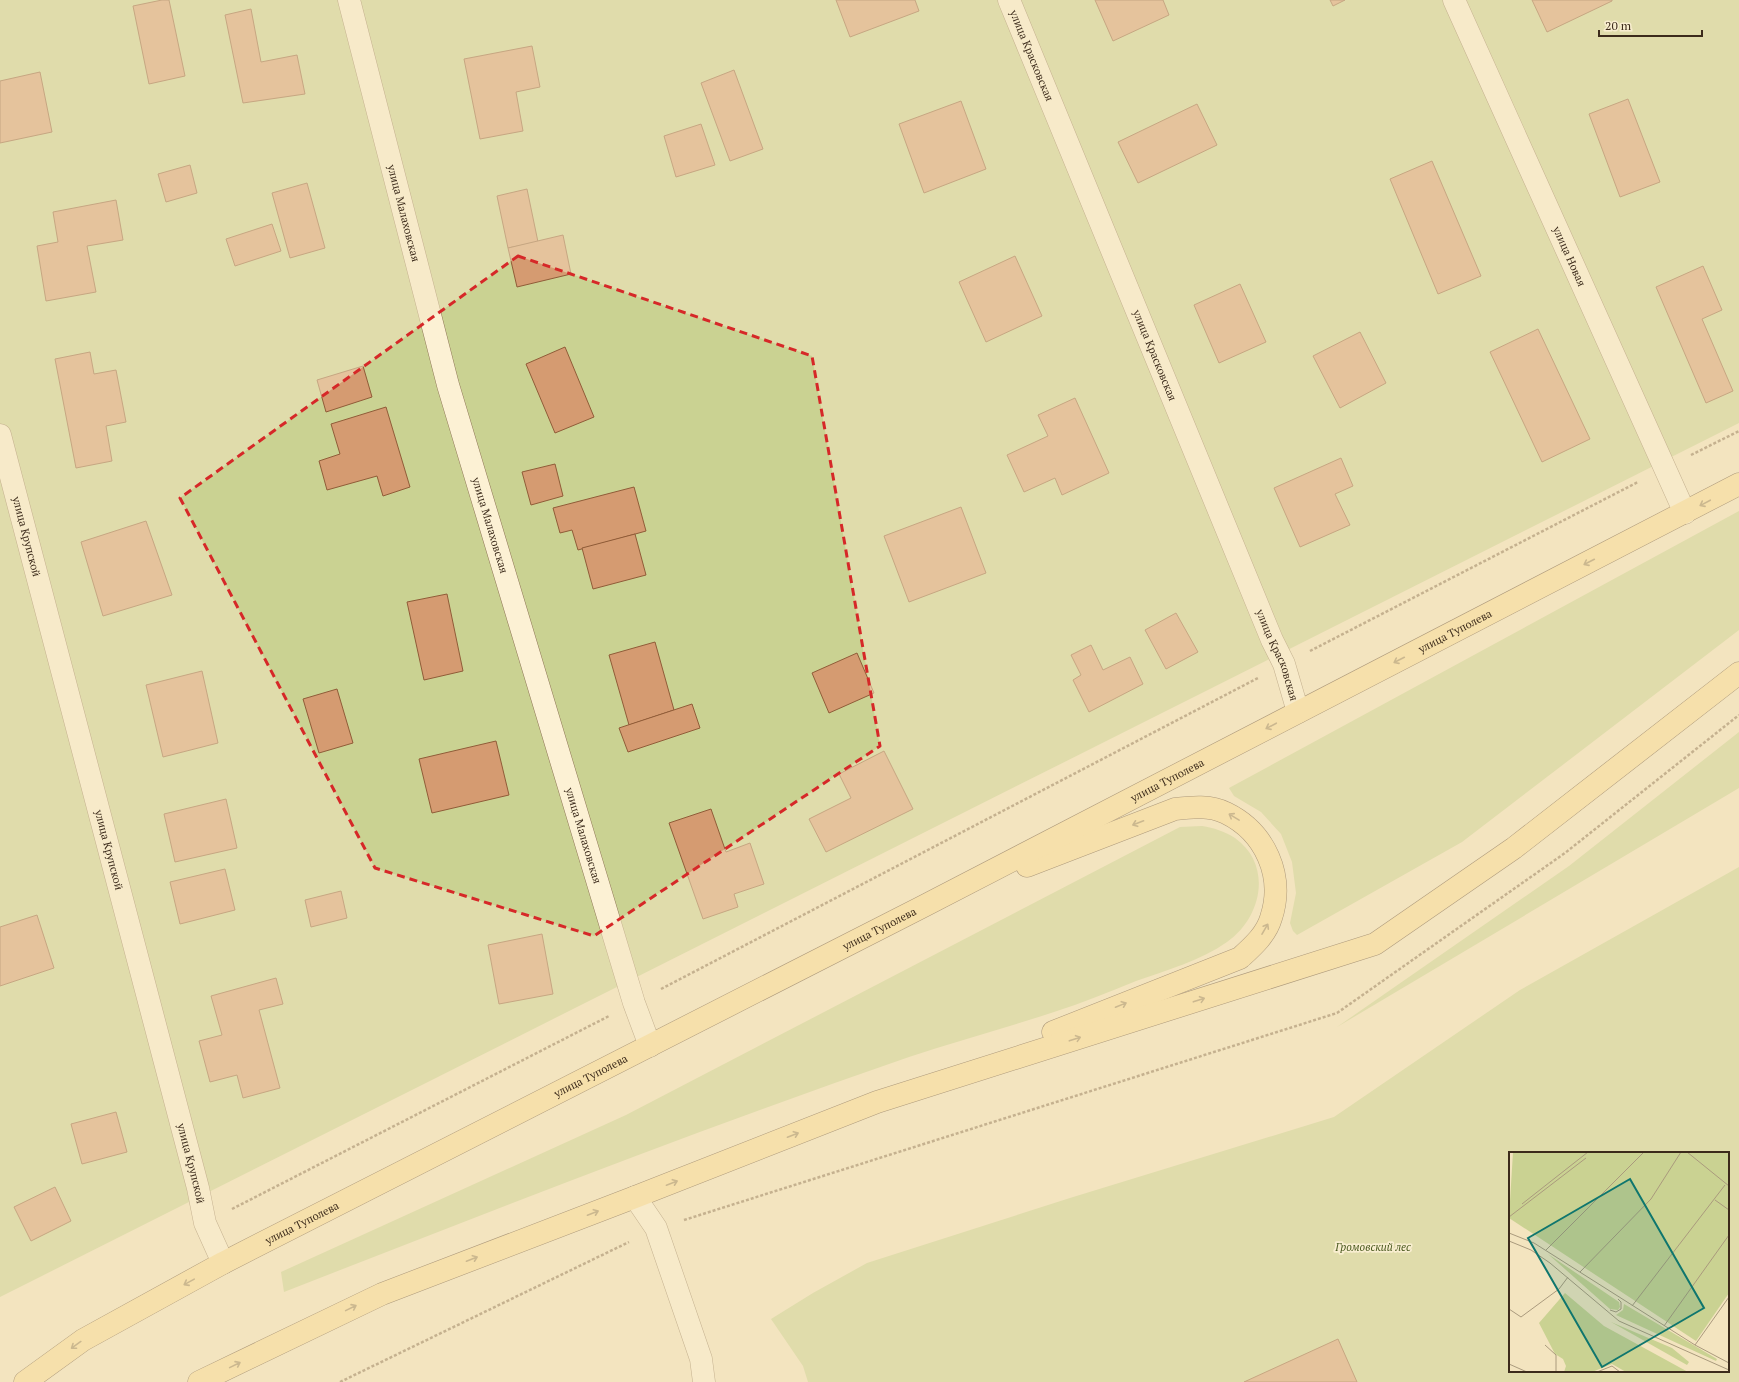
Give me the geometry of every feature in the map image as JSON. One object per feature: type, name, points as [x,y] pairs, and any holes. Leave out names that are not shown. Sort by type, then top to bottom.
[{"type":"main road","name":"улица Туполева","points":[[25,1382],[83,1340],[223,1263],[920,908],[1739,484]]},
{"type":"main road","points":[[876,1102],[1375,944],[1514,848],[1739,673]]},
{"type":"main road","points":[[199,1382],[382,1294],[635,1197],[1240,958],[1258,941],[1271,919],[1276,894],[1274,868],[1269,856],[1263,845],[1247,825],[1225,812],[1200,806],[1175,809],[920,908]]},
{"type":"street","name":"улица Малаховская","points":[[349,0],[448,385],[634,1003],[650,1046]]},
{"type":"street","name":"улица Красковская","points":[[1009,0],[1272,640],[1284,664],[1298,712]]},
{"type":"street","name":"улица Новая","points":[[1454,0],[1685,513]]},
{"type":"street","name":"улица Крупской","points":[[0,435],[196,1181],[205,1223],[223,1263]]},
{"type":"street","points":[[635,1197],[656,1228],[701,1359],[704,1382]]},
{"type":"path","points":[[205,1223],[634,1003],[1284,664],[1739,431]]},
{"type":"path","points":[[340,1382],[656,1228]]},
{"type":"highlighted area","points":[[518,256],[812,356],[880,746],[594,936],[375,868],[180,498]]},
{"type":"green space","points":[[0,0],[1739,0],[1739,423],[0,1297]]},
{"type":"green space","points":[[1739,511],[1739,630],[1462,842],[1297,935],[1293,931],[1290,923],[1296,893],[1292,862],[1281,834],[1261,812],[1234,796],[1229,788]]},
{"type":"green space","points":[[1739,732],[1739,788],[1337,1027],[1569,866]]},
{"type":"green space","points":[[1202,826],[1219,830],[1235,838],[1247,849],[1255,862],[1258,876],[1258,891],[1255,906],[1248,919],[1239,932],[1217,949],[1206,955],[1064,1009],[945,1045],[751,1113],[517,1201],[284,1292],[281,1272],[626,1115],[1180,827]]},
{"type":"green space","name":"Громовский лес","points":[[1739,867],[1739,1382],[808,1382],[803,1366],[771,1319],[813,1293],[867,1263],[1070,1198],[1334,1117],[1520,990]]},
{"type":"building","points":[[169,0],[185,76],[149,84],[133,6]]},
{"type":"building","points":[[836,0],[915,0],[919,11],[850,37]]},
{"type":"building","points":[[1095,0],[1163,0],[1169,15],[1113,41]]},
{"type":"building","points":[[1330,0],[1345,0],[1333,6]]},
{"type":"building","points":[[1532,0],[1612,0],[1612,1],[1547,32]]},
{"type":"building","points":[[251,9],[261,62],[297,55],[305,94],[243,103],[225,15]]},
{"type":"building","points":[[532,46],[540,87],[516,92],[523,131],[480,139],[464,59]]},
{"type":"building","points":[[734,70],[763,149],[730,161],[701,83]]},
{"type":"building","points":[[40,72],[52,132],[0,143],[0,81]]},
{"type":"building","points":[[1628,99],[1660,182],[1620,197],[1589,114]]},
{"type":"building","points":[[961,101],[986,169],[924,193],[899,124]]},
{"type":"building","points":[[1197,104],[1217,145],[1138,183],[1118,142]]},
{"type":"building","points":[[701,124],[715,165],[676,177],[664,136]]},
{"type":"building","points":[[1432,161],[1481,276],[1438,294],[1390,179]]},
{"type":"building","points":[[190,165],[197,193],[166,202],[158,174]]},
{"type":"building","points":[[307,183],[325,248],[290,258],[272,193]]},
{"type":"building","points":[[527,189],[538,242],[508,248],[497,196]]},
{"type":"building","points":[[116,200],[123,240],[87,246],[96,292],[46,301],[37,246],[58,242],[53,212]]},
{"type":"building","points":[[272,224],[281,251],[235,266],[226,239]]},
{"type":"building","points":[[563,235],[571,274],[517,287],[508,248]]},
{"type":"building","points":[[1015,256],[1042,316],[986,342],[959,282]]},
{"type":"building","points":[[1703,266],[1722,310],[1702,319],[1733,391],[1706,403],[1656,287]]},
{"type":"building","points":[[1240,284],[1266,342],[1219,363],[1194,305]]},
{"type":"building","points":[[1538,329],[1590,439],[1542,462],[1490,352]]},
{"type":"building","points":[[1360,332],[1386,383],[1340,408],[1313,356]]},
{"type":"building","points":[[565,347],[594,417],[555,433],[526,364]]},
{"type":"building","points":[[90,352],[94,374],[116,370],[126,422],[106,426],[112,461],[76,468],[55,359]]},
{"type":"building","points":[[363,366],[372,397],[326,412],[317,380]]},
{"type":"building","points":[[1075,398],[1109,473],[1062,495],[1055,478],[1024,492],[1007,455],[1048,436],[1038,415]]},
{"type":"building","points":[[386,407],[410,487],[383,496],[377,476],[327,490],[319,461],[340,454],[331,424]]},
{"type":"building","points":[[1341,458],[1353,486],[1335,494],[1350,525],[1300,547],[1274,488]]},
{"type":"building","points":[[555,464],[563,496],[531,505],[522,472]]},
{"type":"building","points":[[634,487],[646,531],[578,550],[572,530],[560,533],[553,508]]},
{"type":"building","points":[[961,507],[986,573],[909,602],[884,536]]},
{"type":"building","points":[[146,521],[172,595],[103,616],[81,542]]},
{"type":"building","points":[[635,534],[646,575],[593,589],[582,548]]},
{"type":"building","points":[[447,594],[463,671],[424,680],[407,602]]},
{"type":"building","points":[[1176,613],[1198,652],[1166,669],[1145,630]]},
{"type":"building","points":[[655,642],[674,710],[629,725],[609,655]]},
{"type":"building","points":[[1091,645],[1103,670],[1130,657],[1143,684],[1089,712],[1073,680],[1081,675],[1071,655]]},
{"type":"building","points":[[857,653],[874,693],[829,713],[812,673]]},
{"type":"building","points":[[202,671],[218,743],[163,757],[146,685]]},
{"type":"building","points":[[337,689],[353,743],[319,753],[303,699]]},
{"type":"building","points":[[692,704],[700,728],[628,752],[619,728]]},
{"type":"building","points":[[496,741],[509,795],[432,813],[419,759]]},
{"type":"building","points":[[884,751],[913,809],[826,852],[809,819],[851,798],[839,774]]},
{"type":"building","points":[[226,799],[237,848],[175,862],[164,814]]},
{"type":"building","points":[[711,809],[726,852],[750,843],[764,884],[734,894],[738,907],[703,919],[669,823]]},
{"type":"building","points":[[225,869],[235,910],[180,924],[170,882]]},
{"type":"building","points":[[341,891],[347,918],[311,927],[305,900]]},
{"type":"building","points":[[37,915],[54,968],[0,986],[0,927]]},
{"type":"building","points":[[542,934],[553,994],[499,1004],[488,945]]},
{"type":"building","points":[[276,978],[283,1004],[259,1010],[280,1088],[243,1098],[237,1075],[210,1082],[199,1041],[222,1035],[211,996]]},
{"type":"building","points":[[116,1112],[127,1152],[82,1164],[71,1124]]},
{"type":"building","points":[[55,1187],[71,1221],[31,1241],[14,1207]]},
{"type":"building","points":[[1338,1339],[1357,1382],[1244,1382]]}]
